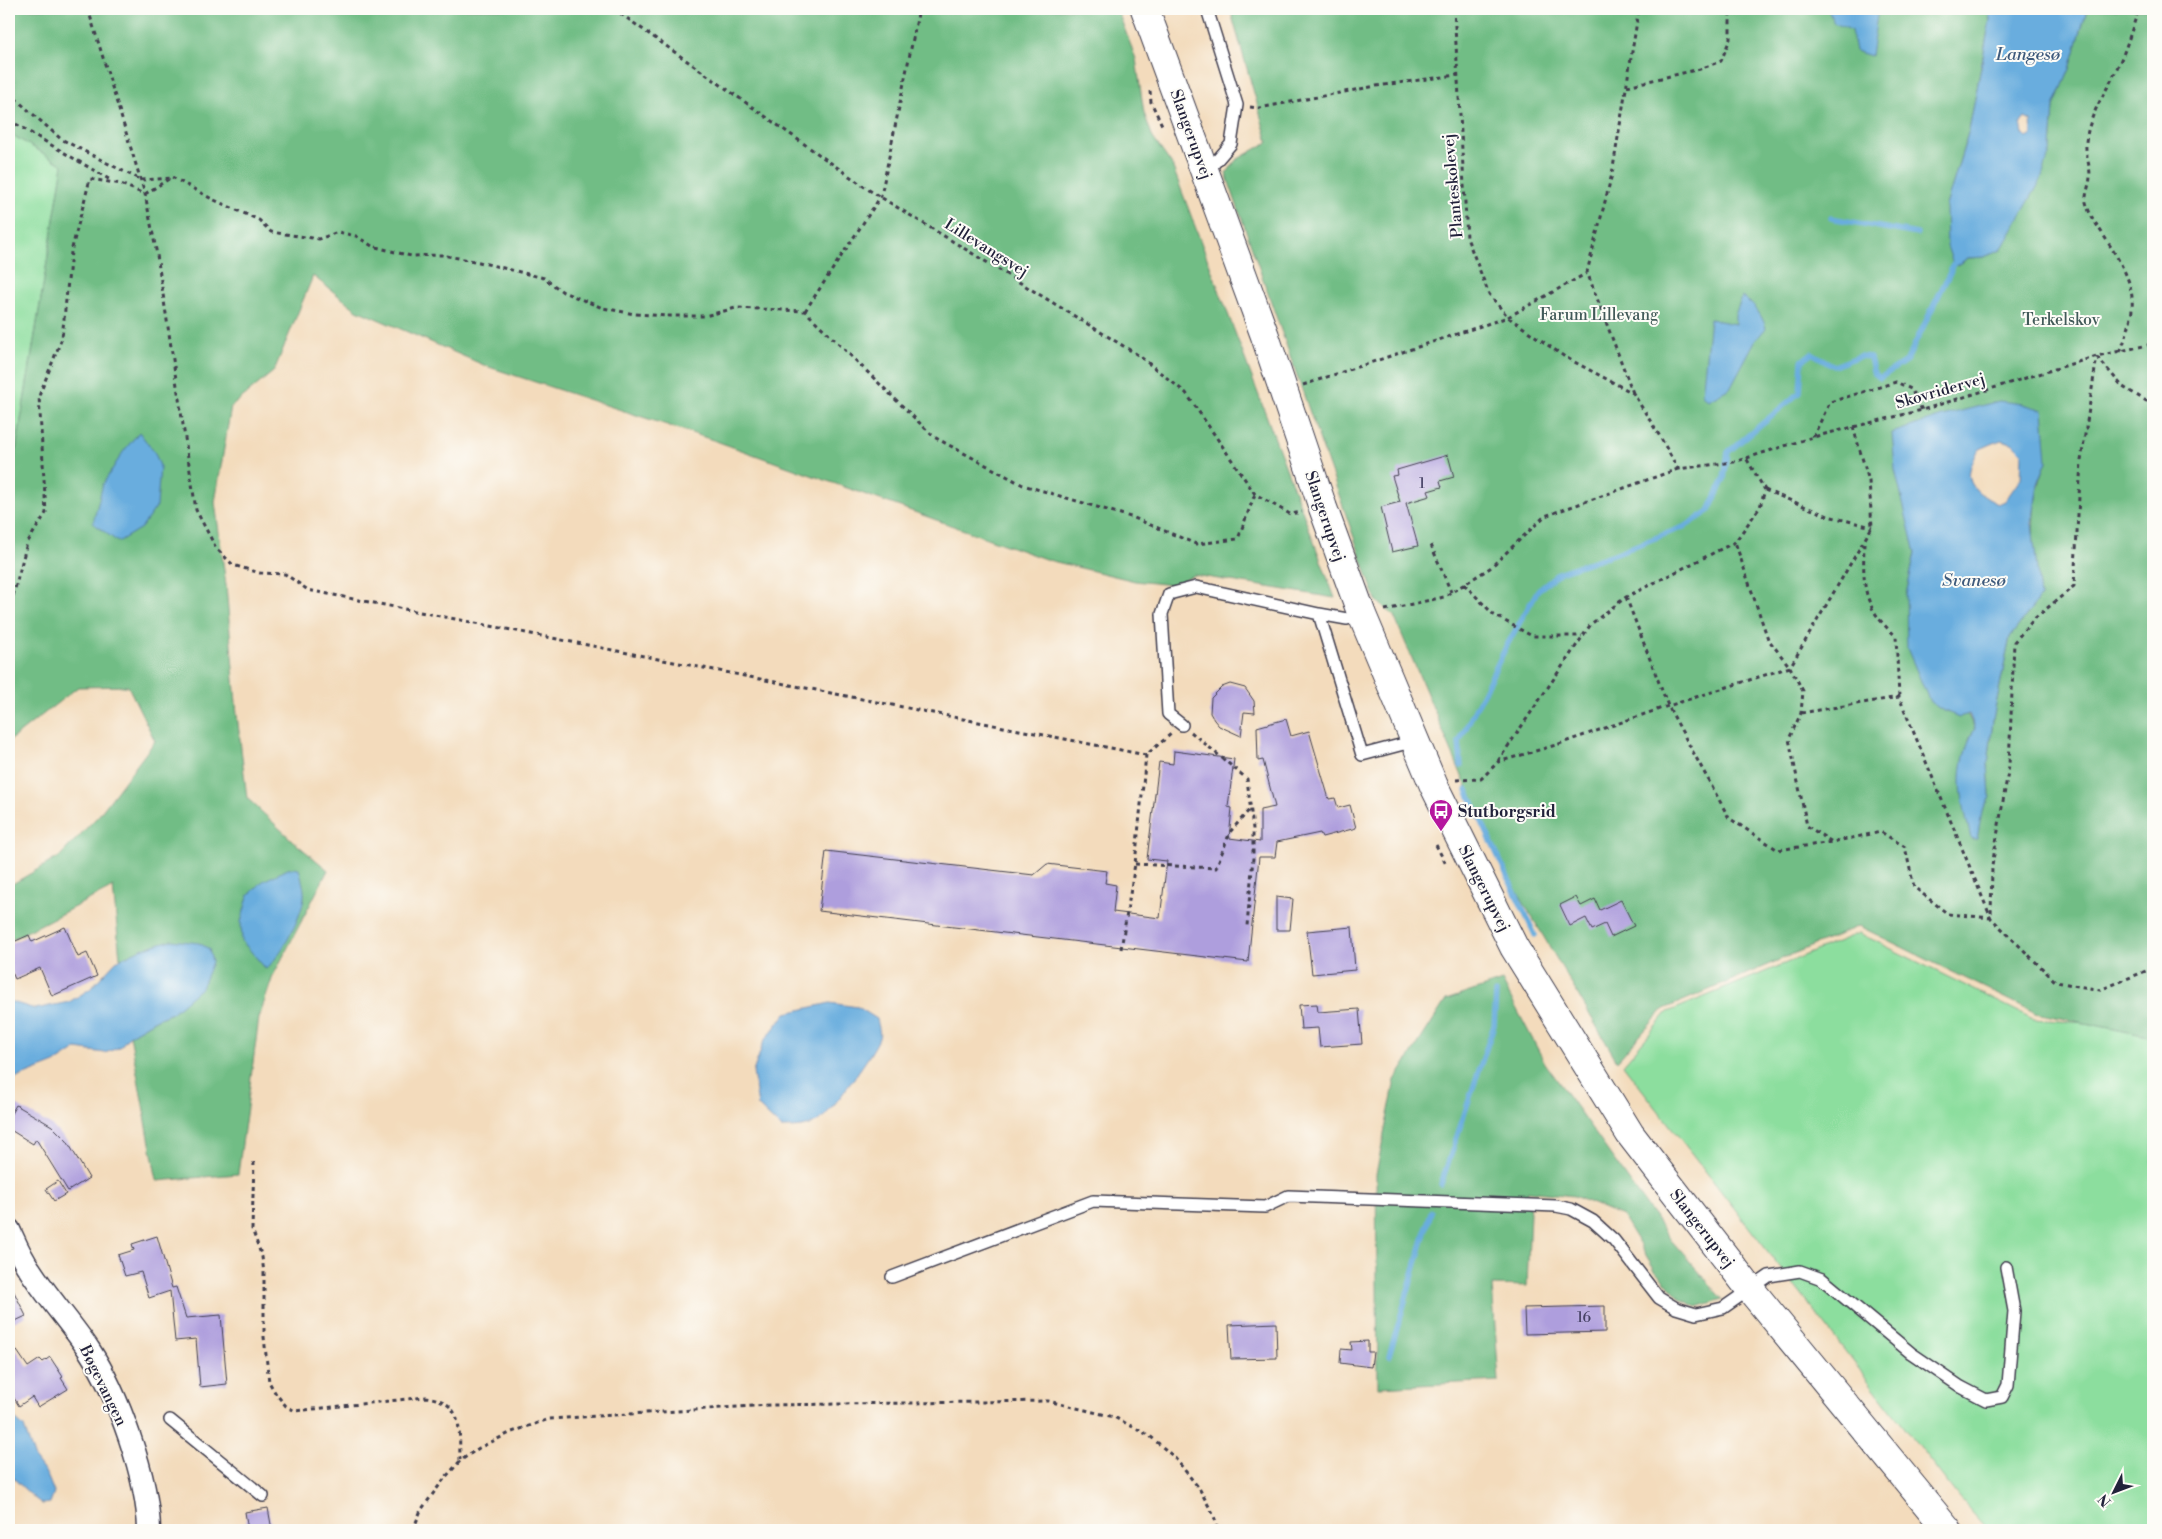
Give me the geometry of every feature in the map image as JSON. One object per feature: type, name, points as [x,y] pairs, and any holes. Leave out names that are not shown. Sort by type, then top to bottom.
[{"type":"main road","name":"Slangerupvej","points":[[1145,9],[1206,172],[1362,615],[1434,786],[1514,946],[1630,1134],[1750,1289],[1948,1530]]},
{"type":"street","name":"Bøgevangen","points":[[9,1230],[29,1270],[90,1351],[116,1403],[137,1460],[148,1512],[148,1530]]},
{"type":"lane","points":[[1206,172],[1231,144],[1237,105],[1207,9]]},
{"type":"lane","points":[[1182,725],[1168,714],[1162,614],[1170,594],[1196,587],[1347,619],[1362,615]]},
{"type":"lane","points":[[1319,614],[1362,755],[1415,741]]},
{"type":"lane","points":[[892,1277],[1093,1201],[1265,1207],[1288,1196],[1556,1206],[1571,1209],[1593,1222],[1614,1240],[1660,1298],[1676,1308],[1696,1314],[1723,1308],[1769,1276],[1800,1271],[1822,1279],[1911,1353],[1961,1387],[1986,1400],[2002,1397],[2008,1385],[2014,1311],[2006,1267]]},
{"type":"lane","points":[[170,1420],[263,1496]]},
{"type":"path","points":[[88,9],[145,194],[157,255],[196,510],[216,548],[233,565],[260,573],[285,574],[308,590],[1146,755]]},
{"type":"path","name":"Lillevangsvej","points":[[614,9],[881,196],[1138,355],[1186,392],[1255,494],[1290,514],[1323,508]]},
{"type":"path","points":[[805,312],[881,196],[919,9]]},
{"type":"path","name":"Planteskolevej","points":[[1454,9],[1467,238],[1489,294],[1508,317],[1565,357],[1633,393]]},
{"type":"path","points":[[1362,615],[1444,596],[1490,568],[1545,516],[1678,469],[1633,393],[1587,272],[1612,174],[1639,9]]},
{"type":"path","points":[[1627,86],[1700,69],[1721,61],[1730,38],[1730,9]]},
{"type":"path","points":[[2120,352],[2130,328],[2134,301],[2132,288],[2126,271],[2089,212],[2086,194],[2090,176],[2085,154],[2092,115],[2119,64],[2139,9]]},
{"type":"path","points":[[1237,105],[1259,108],[1376,86],[1457,75]]},
{"type":"path","points":[[9,93],[61,139],[141,180],[172,178],[212,199],[259,220],[271,232],[319,240],[338,232],[356,236],[372,246],[411,256],[442,255],[479,262],[544,278],[563,292],[602,308],[634,314],[705,316],[736,308],[805,312],[934,437],[1023,485],[1134,518],[1196,544],[1238,539],[1255,494]]},
{"type":"path","points":[[9,120],[114,183]]},
{"type":"path","points":[[145,194],[172,178]]},
{"type":"path","points":[[9,602],[12,600],[27,544],[46,513],[39,396],[62,338],[71,252],[90,179],[121,184],[145,194]]},
{"type":"path","points":[[1284,391],[1508,317],[1587,272]]},
{"type":"path","name":"Skovridervej","points":[[1678,469],[1734,462],[1813,437],[1922,410],[2097,356],[2153,344]]},
{"type":"path","points":[[2097,356],[2123,387],[2153,405]]},
{"type":"path","points":[[1991,918],[1992,866],[2009,766],[2014,642],[2034,619],[2074,586],[2081,461],[2097,356]]},
{"type":"path","points":[[1813,437],[1830,402],[1896,382],[1911,389],[1922,410]]},
{"type":"path","points":[[1498,762],[1559,744],[1668,706],[1790,667],[1872,528],[1869,481],[1853,427]]},
{"type":"path","points":[[1746,458],[1765,490],[1828,516],[1872,528]]},
{"type":"path","points":[[1462,779],[1481,779],[1498,762],[1590,624],[1626,598],[1735,542],[1760,507],[1765,490]]},
{"type":"path","points":[[1735,542],[1768,639],[1790,667],[1804,692],[1801,713],[1789,739],[1807,826],[1832,842]]},
{"type":"path","points":[[1864,542],[1864,584],[1874,614],[1896,636],[1899,698],[1991,918],[2056,982],[2100,990],[2153,968]]},
{"type":"path","points":[[1432,544],[1451,592]]},
{"type":"path","points":[[1464,584],[1494,615],[1532,636],[1582,636]]},
{"type":"path","points":[[1626,598],[1668,706],[1729,818],[1778,850],[1881,832],[1905,847],[1914,887],[1948,914],[1991,918]]},
{"type":"path","points":[[1801,713],[1899,698]]},
{"type":"path","points":[[1121,949],[1135,864],[1146,755],[1182,725],[1247,779],[1253,829],[1253,858],[1247,926]]},
{"type":"path","points":[[1135,864],[1216,868],[1230,832],[1250,809]]},
{"type":"path","points":[[254,1162],[252,1229],[262,1257],[265,1346],[269,1382],[276,1394],[286,1406],[295,1411],[426,1397],[438,1398],[448,1404],[455,1414],[459,1427],[460,1461]]},
{"type":"path","points":[[413,1530],[421,1510],[460,1461],[479,1448],[512,1432],[549,1419],[771,1406],[1048,1401],[1114,1417],[1150,1436],[1174,1457],[1199,1488],[1214,1516],[1218,1530]]},
{"type":"green space","points":[[9,9],[1117,9],[1136,59],[1144,113],[1153,138],[1172,165],[1335,598],[1194,575],[1172,585],[1135,581],[1048,560],[716,441],[486,366],[357,310],[313,276],[274,371],[231,407],[215,502],[226,585],[237,715],[247,798],[294,842],[328,870],[273,976],[259,1018],[238,1174],[157,1181],[130,1035],[157,1019],[172,1013],[171,940],[120,958],[113,887],[9,941],[9,886],[59,857],[99,815],[155,741],[128,686],[78,687],[9,741],[9,493],[63,165],[9,133]]},
{"type":"green space","name":"Farum Lillevang","points":[[1230,9],[1989,9],[1990,20],[1969,130],[1946,206],[1954,267],[1968,258],[1984,257],[2001,250],[2051,148],[2054,106],[2070,69],[2087,9],[2153,9],[2153,1037],[2036,1013],[1859,926],[1664,1009],[1617,1061],[1496,856],[1394,616],[1376,600],[1226,174],[1236,160],[1268,142]],"holes":[[[2023,404],[2047,461],[2036,496],[2033,528],[2040,597],[2010,637],[1993,719],[1988,765],[1990,797],[1982,812],[1969,740],[1975,729],[1906,595],[1915,553],[1908,518]]]},
{"type":"green space","points":[[9,133],[63,165],[9,493]]},
{"type":"green space","points":[[1859,933],[2033,1019],[2086,1023],[2153,1037],[2153,1520],[2145,1530],[1988,1530],[1960,1499],[1623,1065],[1668,1012]]},
{"type":"green space","points":[[1502,981],[1545,1063],[1671,1240],[1723,1299],[1697,1307],[1681,1299],[1655,1270],[1622,1216],[1574,1196],[1527,1191],[1530,1213],[1527,1286],[1492,1285],[1499,1381],[1378,1387],[1376,1174],[1395,1080],[1446,1000]]},
{"type":"water","points":[[1828,9],[1878,9],[1871,56],[1855,51],[1851,30],[1834,23]]},
{"type":"water","name":"Langesø","points":[[1989,9],[2087,9],[2070,69],[2054,106],[2051,148],[2041,180],[2001,250],[1984,257],[1968,258],[1954,267],[1947,246],[1946,206],[1969,130],[1990,20]],"holes":[[[2025,118],[2031,121],[2032,135],[2027,138],[2023,134],[2021,123]]]},
{"type":"water","points":[[1742,297],[1757,310],[1766,328],[1755,341],[1730,388],[1708,400],[1702,395],[1710,319],[1735,324],[1735,315]]},
{"type":"water","name":"Svanesø","points":[[1999,401],[2023,404],[2043,410],[2047,461],[2038,484],[2032,523],[2040,597],[2010,637],[1993,719],[1988,765],[1990,797],[1982,812],[1977,839],[1971,839],[1964,809],[1961,783],[1964,758],[1975,728],[1969,714],[1959,717],[1942,710],[1930,702],[1907,648],[1906,595],[1915,553],[1895,470],[1892,433],[1942,416]],"holes":[[[2001,440],[2012,443],[2022,453],[2021,478],[2005,501],[1998,504],[1988,499],[1975,488],[1971,482],[1970,468],[1980,449]]]},
{"type":"water","points":[[139,432],[155,453],[160,466],[157,506],[141,528],[118,542],[93,523],[103,484],[123,452]]},
{"type":"water","points":[[290,868],[299,869],[304,897],[295,925],[284,946],[266,969],[242,941],[241,922],[248,896],[263,881]]},
{"type":"water","points":[[171,940],[199,943],[209,949],[212,962],[201,988],[172,1013],[157,1019],[130,1035],[120,1047],[105,1053],[76,1049],[55,1063],[19,1077],[9,1083],[9,1001],[35,1009],[69,1002],[90,989],[116,961],[141,949]]},
{"type":"water","points":[[830,1003],[858,1007],[877,1019],[880,1031],[879,1038],[853,1080],[827,1114],[817,1122],[807,1126],[781,1128],[758,1106],[753,1072],[764,1041],[786,1013]]},
{"type":"water","points":[[15,1419],[24,1427],[35,1459],[47,1475],[54,1492],[50,1503],[42,1504],[9,1474],[9,1422]]},
{"type":"building","points":[[1448,455],[1454,477],[1440,481],[1442,487],[1428,491],[1430,496],[1406,503],[1418,546],[1392,552],[1381,507],[1400,502],[1392,476],[1398,475],[1397,470]]},
{"type":"building","points":[[1230,684],[1245,688],[1254,701],[1255,713],[1244,712],[1241,736],[1219,726],[1210,713],[1211,698],[1222,687]]},
{"type":"building","points":[[1286,719],[1291,736],[1309,731],[1329,799],[1335,798],[1338,808],[1350,805],[1356,828],[1322,837],[1320,833],[1277,842],[1275,857],[1259,857],[1248,962],[819,911],[826,851],[1034,875],[1047,864],[1107,871],[1105,883],[1116,885],[1113,912],[1160,918],[1167,861],[1147,859],[1159,762],[1173,764],[1174,751],[1234,759],[1228,807],[1232,808],[1229,838],[1260,842],[1260,810],[1275,807],[1263,760],[1258,761],[1257,727]]},
{"type":"building","points":[[1276,897],[1293,899],[1290,930],[1276,930]]},
{"type":"building","points":[[1576,897],[1581,906],[1595,899],[1600,910],[1621,900],[1634,926],[1611,937],[1605,924],[1592,930],[1586,918],[1570,926],[1560,905]]},
{"type":"building","points":[[65,927],[78,957],[87,953],[97,976],[52,996],[40,968],[15,979],[9,966],[9,944],[29,935],[32,942]]},
{"type":"building","points":[[1352,927],[1355,970],[1312,974],[1307,931]]},
{"type":"building","points":[[1317,1004],[1318,1012],[1359,1009],[1362,1044],[1320,1047],[1318,1028],[1301,1029],[1299,1005]]},
{"type":"building","points":[[16,1105],[52,1126],[67,1141],[89,1178],[68,1191],[36,1139],[33,1144],[9,1129],[9,1117]]},
{"type":"building","points":[[58,1181],[66,1194],[54,1201],[46,1189]]},
{"type":"building","points":[[157,1236],[172,1288],[176,1287],[186,1318],[221,1315],[227,1384],[200,1387],[196,1339],[175,1341],[170,1291],[149,1298],[141,1272],[125,1276],[118,1255],[134,1250],[132,1244]]},
{"type":"building","points":[[9,1282],[26,1316],[9,1324]]},
{"type":"building","points":[[1605,1306],[1605,1332],[1525,1334],[1524,1308]]},
{"type":"building","points":[[1276,1323],[1277,1358],[1231,1359],[1229,1325]]},
{"type":"building","points":[[9,1339],[28,1367],[40,1359],[43,1362],[50,1357],[63,1377],[61,1378],[68,1389],[38,1407],[32,1397],[19,1406],[9,1390]]},
{"type":"building","points":[[1368,1341],[1368,1352],[1373,1352],[1371,1367],[1340,1363],[1341,1349],[1352,1350],[1351,1342]]},
{"type":"building","points":[[268,1508],[272,1530],[248,1530],[245,1512]]},
{"type":"waterway","points":[[1831,218],[1917,234]]},
{"type":"waterway","points":[[1461,766],[1459,742],[1507,645],[1538,590],[1560,572],[1614,554],[1686,526],[1709,511],[1724,479],[1728,452],[1800,392],[1802,361],[1812,353],[1834,366],[1860,356],[1870,357],[1873,372],[1880,378],[1907,360],[1956,260]]},
{"type":"waterway","points":[[1467,790],[1535,935]]},
{"type":"waterway","points":[[1441,1184],[1494,1025],[1496,993]]},
{"type":"waterway","points":[[1389,1356],[1431,1212]]},
{"type":"place","name":"Stutborgsrid","points":[[1441,832]]},
{"type":"park label","name":"Terkelskov","points":[[2061,319]]}]
